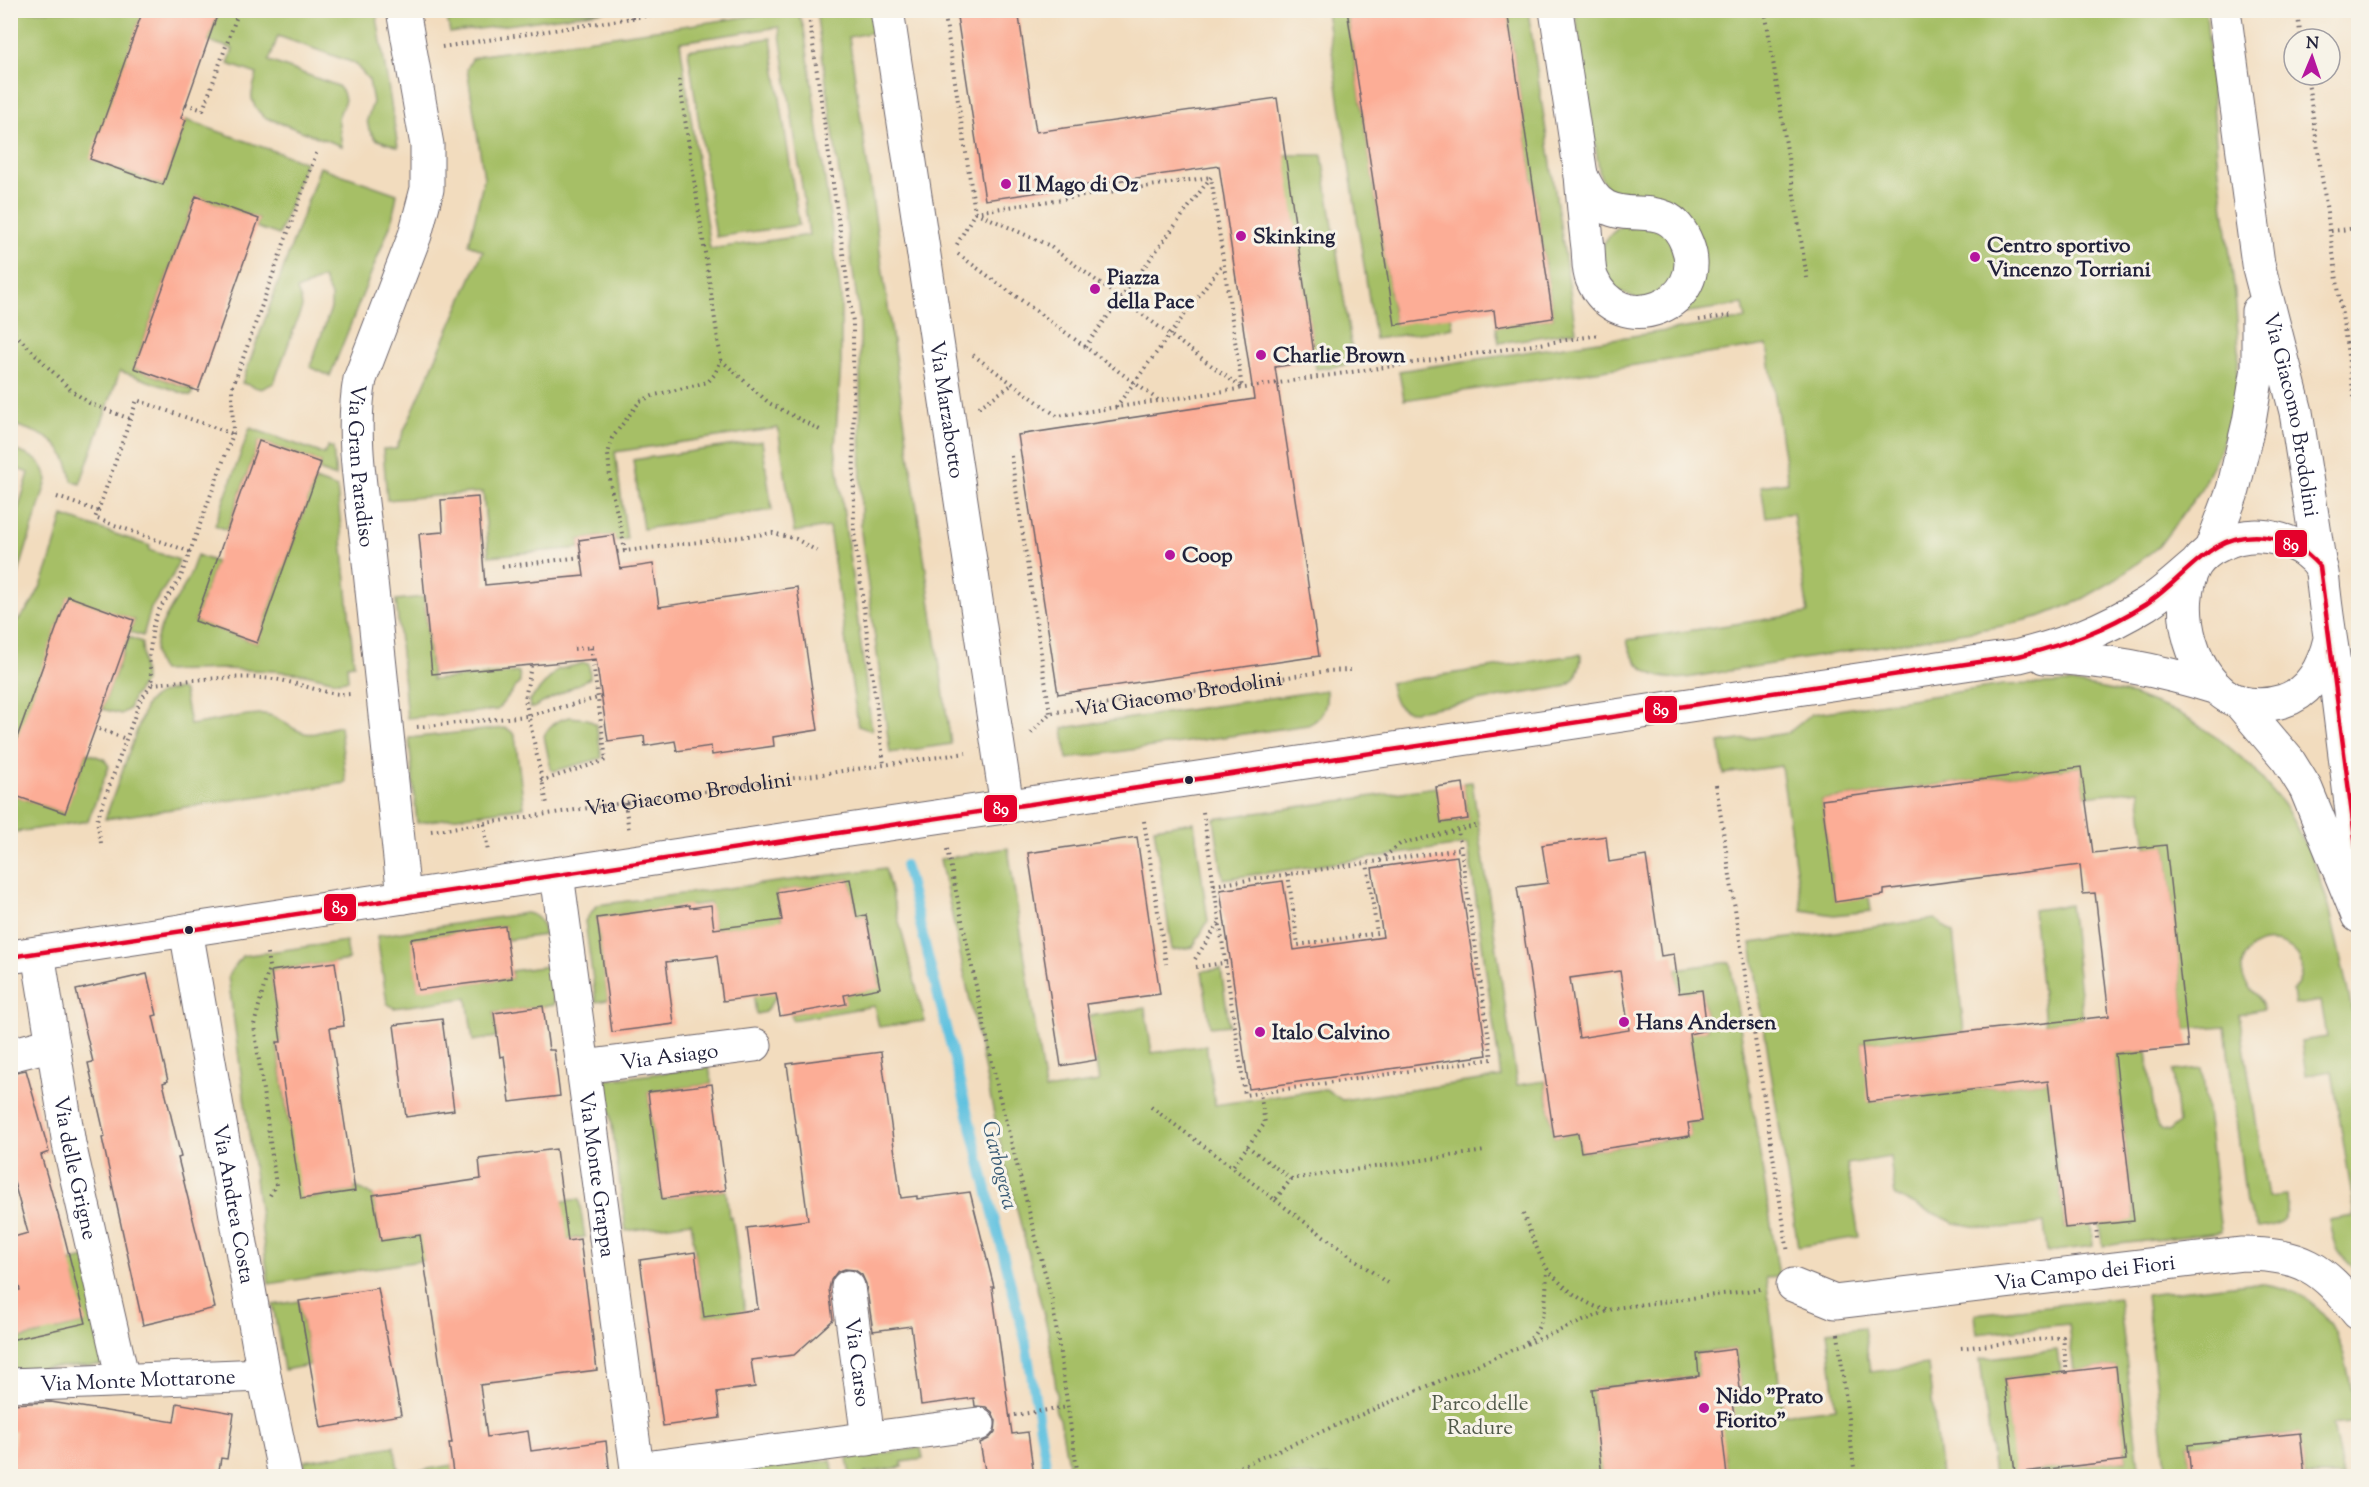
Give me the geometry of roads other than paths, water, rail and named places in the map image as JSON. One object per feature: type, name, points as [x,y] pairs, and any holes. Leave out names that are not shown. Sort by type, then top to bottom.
[{"type":"street","name":"Via Gran Paradiso","points":[[403,10],[427,145],[427,189],[415,235],[360,379],[357,398],[361,485],[382,711],[404,897]]},
{"type":"street","name":"Via Marzabotto","points":[[887,10],[1007,807]]},
{"type":"street","points":[[1556,10],[1581,176]]},
{"type":"street","name":"Via Giacomo Brodolini","points":[[2224,10],[2258,264],[2296,412],[2320,567]]},
{"type":"street","name":"Via Giacomo Brodolini","points":[[2204,556],[2233,490],[2249,422],[2258,368],[2258,264]]},
{"type":"street","points":[[24,955],[2019,656],[2063,645],[2092,634],[2148,603],[2204,556],[2234,538],[2249,535],[2285,540],[2305,551],[2320,567],[2358,861]]},
{"type":"street","points":[[2204,556],[2186,594],[2189,636],[2198,663],[2288,760],[2306,789],[2358,916]]},
{"type":"street","points":[[2019,656],[2131,665],[2164,672],[2258,704],[2288,699],[2302,691],[2319,673],[2326,658],[2330,639]]},
{"type":"street","name":"Via Monte Grappa","points":[[557,874],[637,1473]]},
{"type":"street","name":"Via Andrea Costa","points":[[186,930],[264,1375],[285,1476]]},
{"type":"street","name":"Via delle Grigne","points":[[24,955],[53,1044],[69,1144],[123,1380]]},
{"type":"street","points":[[10,1055],[53,1044]]},
{"type":"street","name":"Via Asiago","points":[[583,1067],[755,1044]]},
{"type":"street","name":"Via Campo dei Fiori","points":[[1793,1285],[1835,1302],[2242,1254],[2271,1254],[2297,1260],[2321,1272],[2340,1289],[2358,1313]]},
{"type":"street","name":"Via Carso","points":[[848,1287],[868,1439]]},
{"type":"street","name":"Via Monte Mottarone","points":[[10,1385],[264,1375]]},
{"type":"street","points":[[637,1473],[978,1425]]},
{"type":"waterway","name":"Garbogera","points":[[905,865],[1026,1344],[1048,1476]]},
{"type":"place","name":"Il Mago di Oz","points":[[1006,184]]},
{"type":"place","name":"Skinking","points":[[1241,236]]},
{"type":"place","name":"Centro sportivo Vincenzo Torriani","points":[[1975,257]]},
{"type":"place","name":"Piazza della Pace","points":[[1095,289]]},
{"type":"place","name":"Charlie Brown","points":[[1261,355]]},
{"type":"place","name":"Coop","points":[[1170,555]]},
{"type":"place","name":"Hans Andersen","points":[[1624,1022]]},
{"type":"place","name":"Italo Calvino","points":[[1260,1032]]},
{"type":"place","name":"Nido \"Prato Fiorito\"","points":[[1704,1408]]},
{"type":"park label","name":"Parco delle Radure","points":[[1480,1415]]}]
